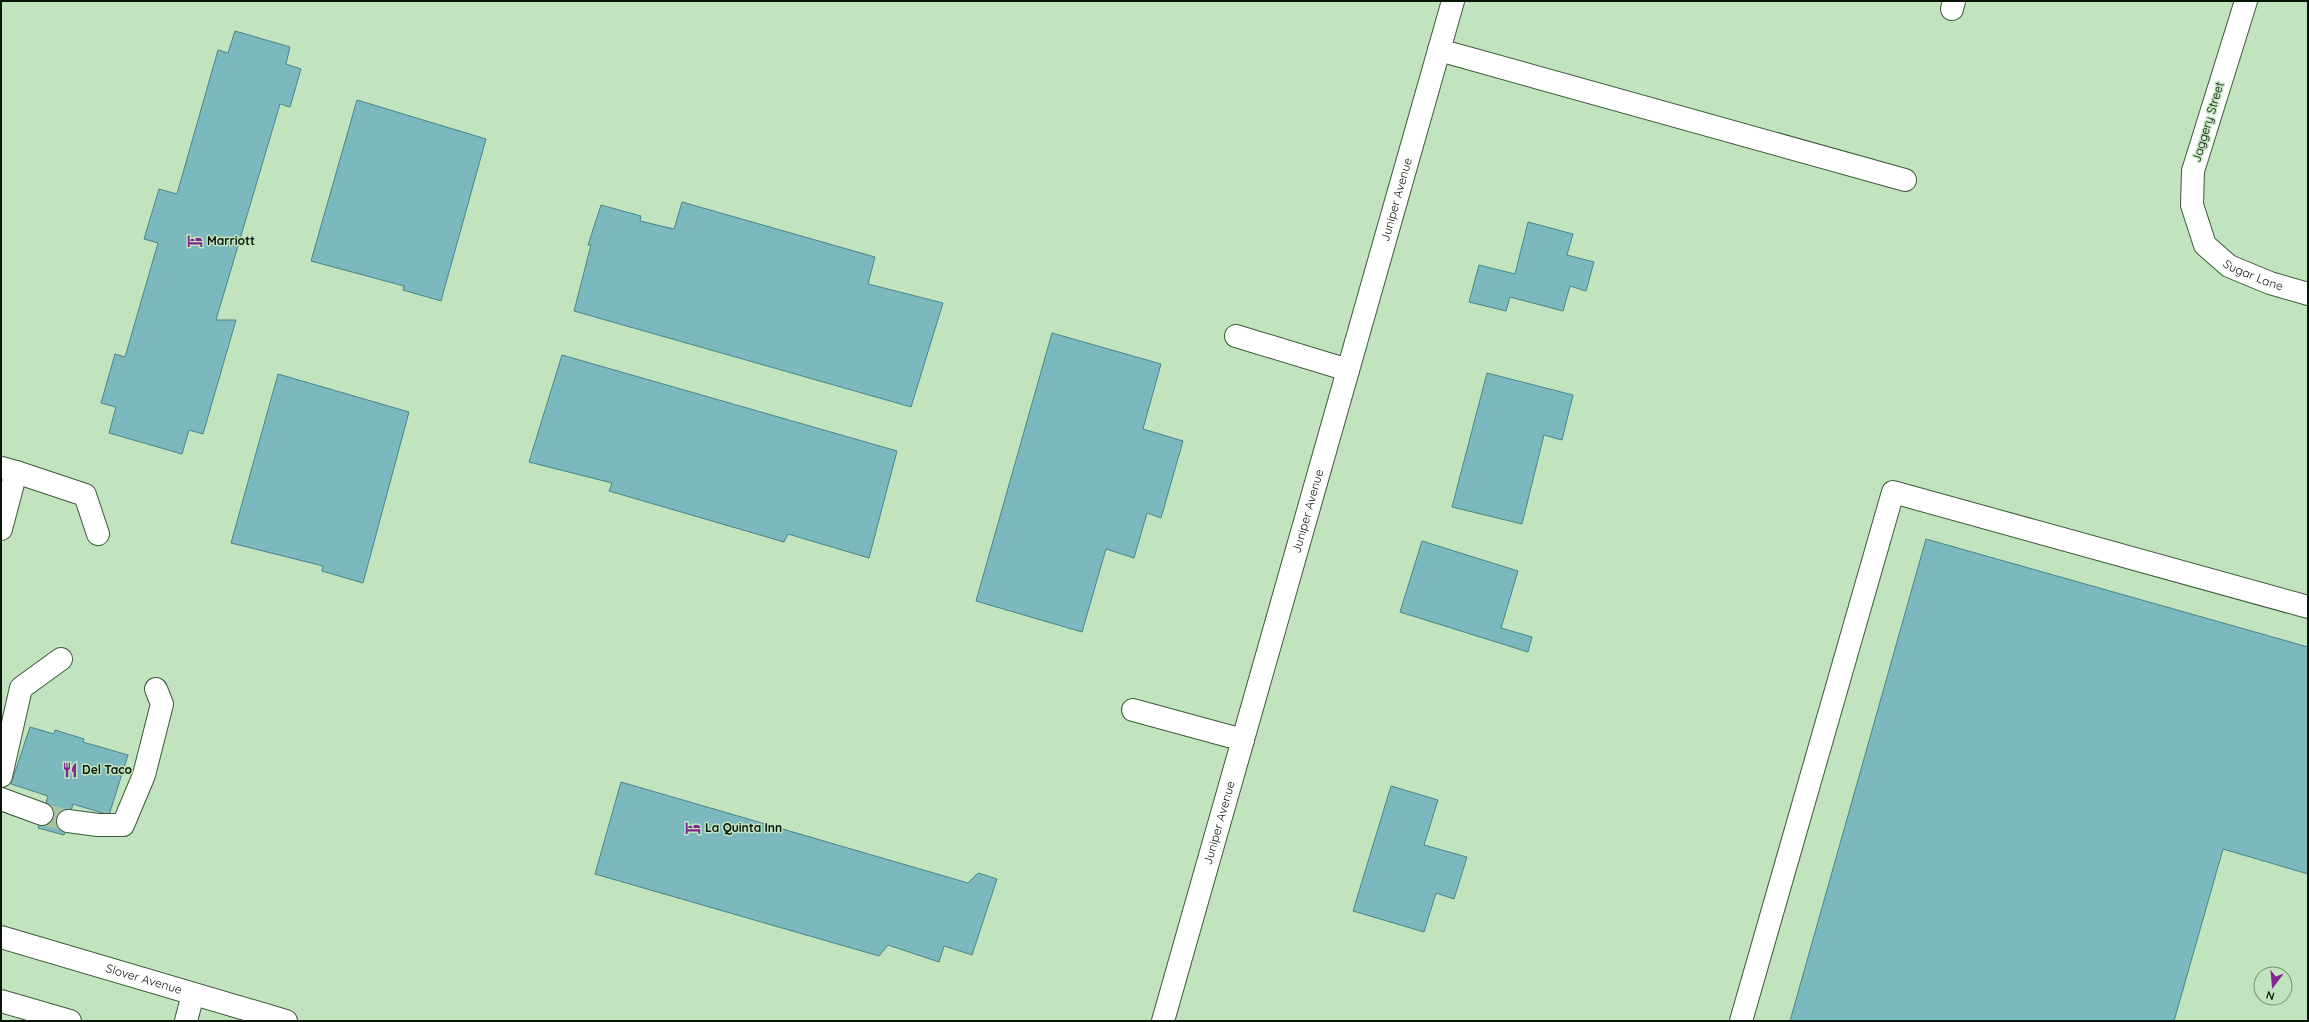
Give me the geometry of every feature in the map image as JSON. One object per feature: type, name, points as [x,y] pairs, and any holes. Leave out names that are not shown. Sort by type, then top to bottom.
[{"type":"street","name":"Juniper Avenue","points":[[1163,1021],[1453,1]]},
{"type":"street","name":"Jaggery Street","points":[[2205,245],[2192,205],[2193,171],[2246,1]]},
{"type":"street","points":[[1439,50],[1905,180]]},
{"type":"street","name":"Sugar Lane","points":[[2205,245],[2229,266],[2270,283],[2308,294]]},
{"type":"street","points":[[1236,336],[1348,370]]},
{"type":"street","points":[[1,529],[8,470],[85,494],[98,534]]},
{"type":"street","points":[[1741,1021],[1893,492],[2308,607]]},
{"type":"street","points":[[1,776],[21,688],[61,659]]},
{"type":"street","points":[[68,821],[98,825],[123,825],[144,775],[162,704],[156,689]]},
{"type":"street","points":[[1133,710],[1242,740]]},
{"type":"street","points":[[1,799],[42,814]]},
{"type":"street","name":"Slover Avenue","points":[[1,937],[286,1021]]},
{"type":"street","points":[[186,1021],[193,994]]},
{"type":"street","points":[[1,1001],[70,1021]]},
{"type":"building","name":"Marriott","points":[[235,31],[290,47],[286,64],[301,69],[290,107],[280,104],[216,320],[236,320],[203,434],[189,430],[182,454],[109,433],[116,407],[101,403],[115,354],[125,357],[158,243],[144,239],[159,189],[177,194],[218,50],[228,53]]},
{"type":"building","points":[[357,100],[486,139],[441,301],[403,290],[404,286],[311,261]]},
{"type":"building","points":[[682,202],[875,257],[868,284],[943,303],[911,407],[574,311],[591,245],[588,245],[601,205],[641,216],[640,221],[674,229]]},
{"type":"building","points":[[1528,222],[1573,234],[1567,255],[1594,262],[1586,291],[1570,286],[1563,311],[1510,297],[1506,311],[1469,302],[1479,265],[1515,274]]},
{"type":"building","points":[[1052,333],[1161,364],[1143,429],[1183,441],[1161,518],[1147,513],[1134,558],[1106,549],[1082,632],[976,601]]},
{"type":"building","points":[[562,355],[897,451],[869,558],[788,534],[784,542],[609,491],[612,483],[529,462]]},
{"type":"building","points":[[1487,373],[1573,395],[1562,440],[1544,435],[1522,524],[1452,507]]},
{"type":"building","points":[[278,374],[409,412],[363,583],[322,571],[323,566],[231,543]]},
{"type":"building","points":[[1926,539],[2308,647],[2308,874],[2223,849],[2174,1021],[1790,1021]]},
{"type":"building","points":[[1422,541],[1518,571],[1501,628],[1532,637],[1528,652],[1400,612]]},
{"type":"building","name":"Del Taco","points":[[30,727],[54,734],[55,730],[84,739],[83,742],[128,755],[109,815],[73,804],[64,835],[38,828],[48,796],[11,784]]},
{"type":"building","name":"La Quinta Inn","points":[[621,782],[968,883],[978,873],[997,879],[972,955],[944,946],[939,962],[888,945],[879,956],[595,874]]},
{"type":"building","points":[[1391,786],[1438,800],[1424,845],[1467,857],[1454,899],[1436,893],[1424,932],[1353,911]]},
{"type":"tunnel","points":[[42,814],[68,821]]},
{"type":"place","name":"Marriott","points":[[195,241]]},
{"type":"place","name":"Del Taco","points":[[70,770]]},
{"type":"place","name":"La Quinta Inn","points":[[693,828]]}]
